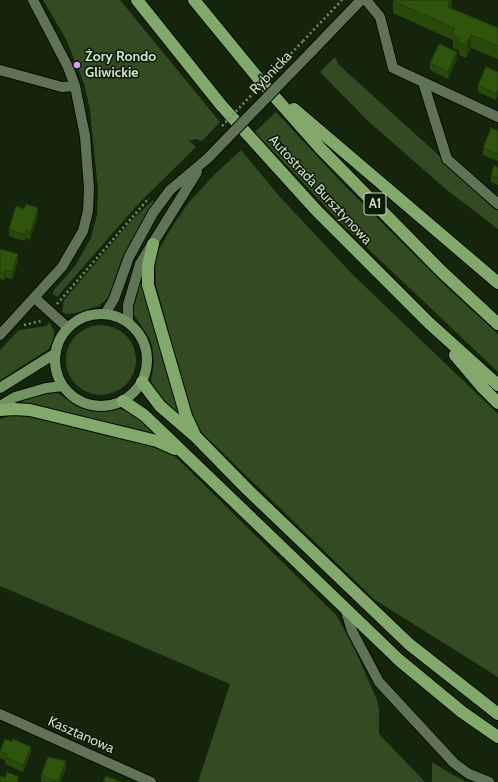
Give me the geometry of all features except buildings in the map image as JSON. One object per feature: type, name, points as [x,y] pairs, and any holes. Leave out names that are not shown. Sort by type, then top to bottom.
[{"type":"highway","name":"Autostrada Bursztynowa","points":[[137,0],[252,140],[360,255],[429,323],[498,385]]},
{"type":"highway","name":"Autostrada Bursztynowa","points":[[194,0],[258,78],[321,149],[441,271],[498,324]]},
{"type":"highway","points":[[258,78],[498,283]]},
{"type":"highway","points":[[153,244],[148,266],[148,285],[186,416],[196,437]]},
{"type":"highway","points":[[429,323],[483,388],[498,403]]},
{"type":"highway","points":[[142,382],[160,406],[196,437],[248,490],[409,644],[498,714]]},
{"type":"highway","points":[[123,401],[144,416],[346,611],[399,660],[462,712],[498,737]]},
{"type":"highway","points":[[0,410],[30,410],[157,441],[180,451]]},
{"type":"main road","points":[[105,314],[121,318],[128,322],[141,336],[145,345],[147,363],[142,382],[134,393],[123,401],[104,407],[85,404],[76,400],[63,386],[56,370],[56,353],[62,336],[68,328],[85,317],[105,314]]},
{"type":"main road","points":[[0,388],[56,353]]},
{"type":"main road","points":[[0,406],[15,398],[46,388],[63,386]]},
{"type":"street","points":[[0,335],[62,268],[76,246],[83,231],[88,211],[89,188],[84,136],[75,86],[68,67],[33,0]]},
{"type":"street","name":"Rybnicka","points":[[105,314],[114,299],[129,257],[153,213],[170,190],[204,162],[361,0]]},
{"type":"street","points":[[366,0],[380,17],[393,68],[498,117]]},
{"type":"street","points":[[0,70],[62,87],[75,86]]},
{"type":"street","points":[[423,82],[447,159],[498,204]]},
{"type":"street","name":"Rybnicka","points":[[128,322],[128,305],[140,264],[204,162]]},
{"type":"street","points":[[35,298],[68,328]]},
{"type":"street","points":[[346,611],[352,631],[379,682],[454,763],[469,774],[489,782]]},
{"type":"street","name":"Kasztanowa","points":[[0,714],[151,782]]},
{"type":"path","points":[[220,127],[342,0]]},
{"type":"path","points":[[57,304],[152,195]]},
{"type":"green space","points":[[43,0],[120,0],[220,122],[202,141],[195,139],[189,141],[196,147],[138,204],[57,297],[53,294],[54,290],[75,266],[91,238],[97,215],[98,190],[90,110],[84,83],[66,39]]},
{"type":"green space","points":[[335,57],[339,65],[498,209],[498,229],[447,190],[367,120],[320,72]]},
{"type":"green space","points":[[276,112],[346,187],[450,290],[498,334],[498,372],[341,223],[255,132]]},
{"type":"green space","points":[[241,150],[280,197],[353,275],[498,414],[498,677],[375,600],[201,432],[193,420],[156,285],[155,262],[159,249],[190,201],[216,173]]},
{"type":"green space","points":[[153,200],[155,202],[143,219],[122,258],[109,297],[99,306],[76,313],[66,314],[62,312],[64,300],[133,219]]},
{"type":"green space","points":[[141,276],[179,414],[177,414],[156,392],[151,381],[154,363],[152,346],[149,338],[133,313],[132,307]]},
{"type":"green space","points":[[49,322],[54,331],[53,341],[49,349],[0,380],[0,350],[19,330],[47,326]]},
{"type":"green space","points":[[94,325],[108,325],[121,331],[130,340],[134,346],[136,360],[134,374],[126,385],[115,393],[108,395],[94,395],[87,393],[76,385],[68,374],[66,367],[66,353],[68,346],[76,335],[87,327]]},
{"type":"green space","points":[[51,391],[57,392],[76,406],[89,410],[98,412],[119,409],[131,412],[157,433],[156,436],[21,402],[22,400]]},
{"type":"green space","points":[[13,415],[25,415],[161,448],[172,454],[336,615],[353,645],[377,700],[379,711],[379,734],[425,782],[198,782],[230,684],[0,586],[0,419]]},
{"type":"green space","points":[[432,762],[453,775],[467,782],[431,782]]},
{"type":"place","name":"Żory Rondo Gliwickie","points":[[77,65]]}]
